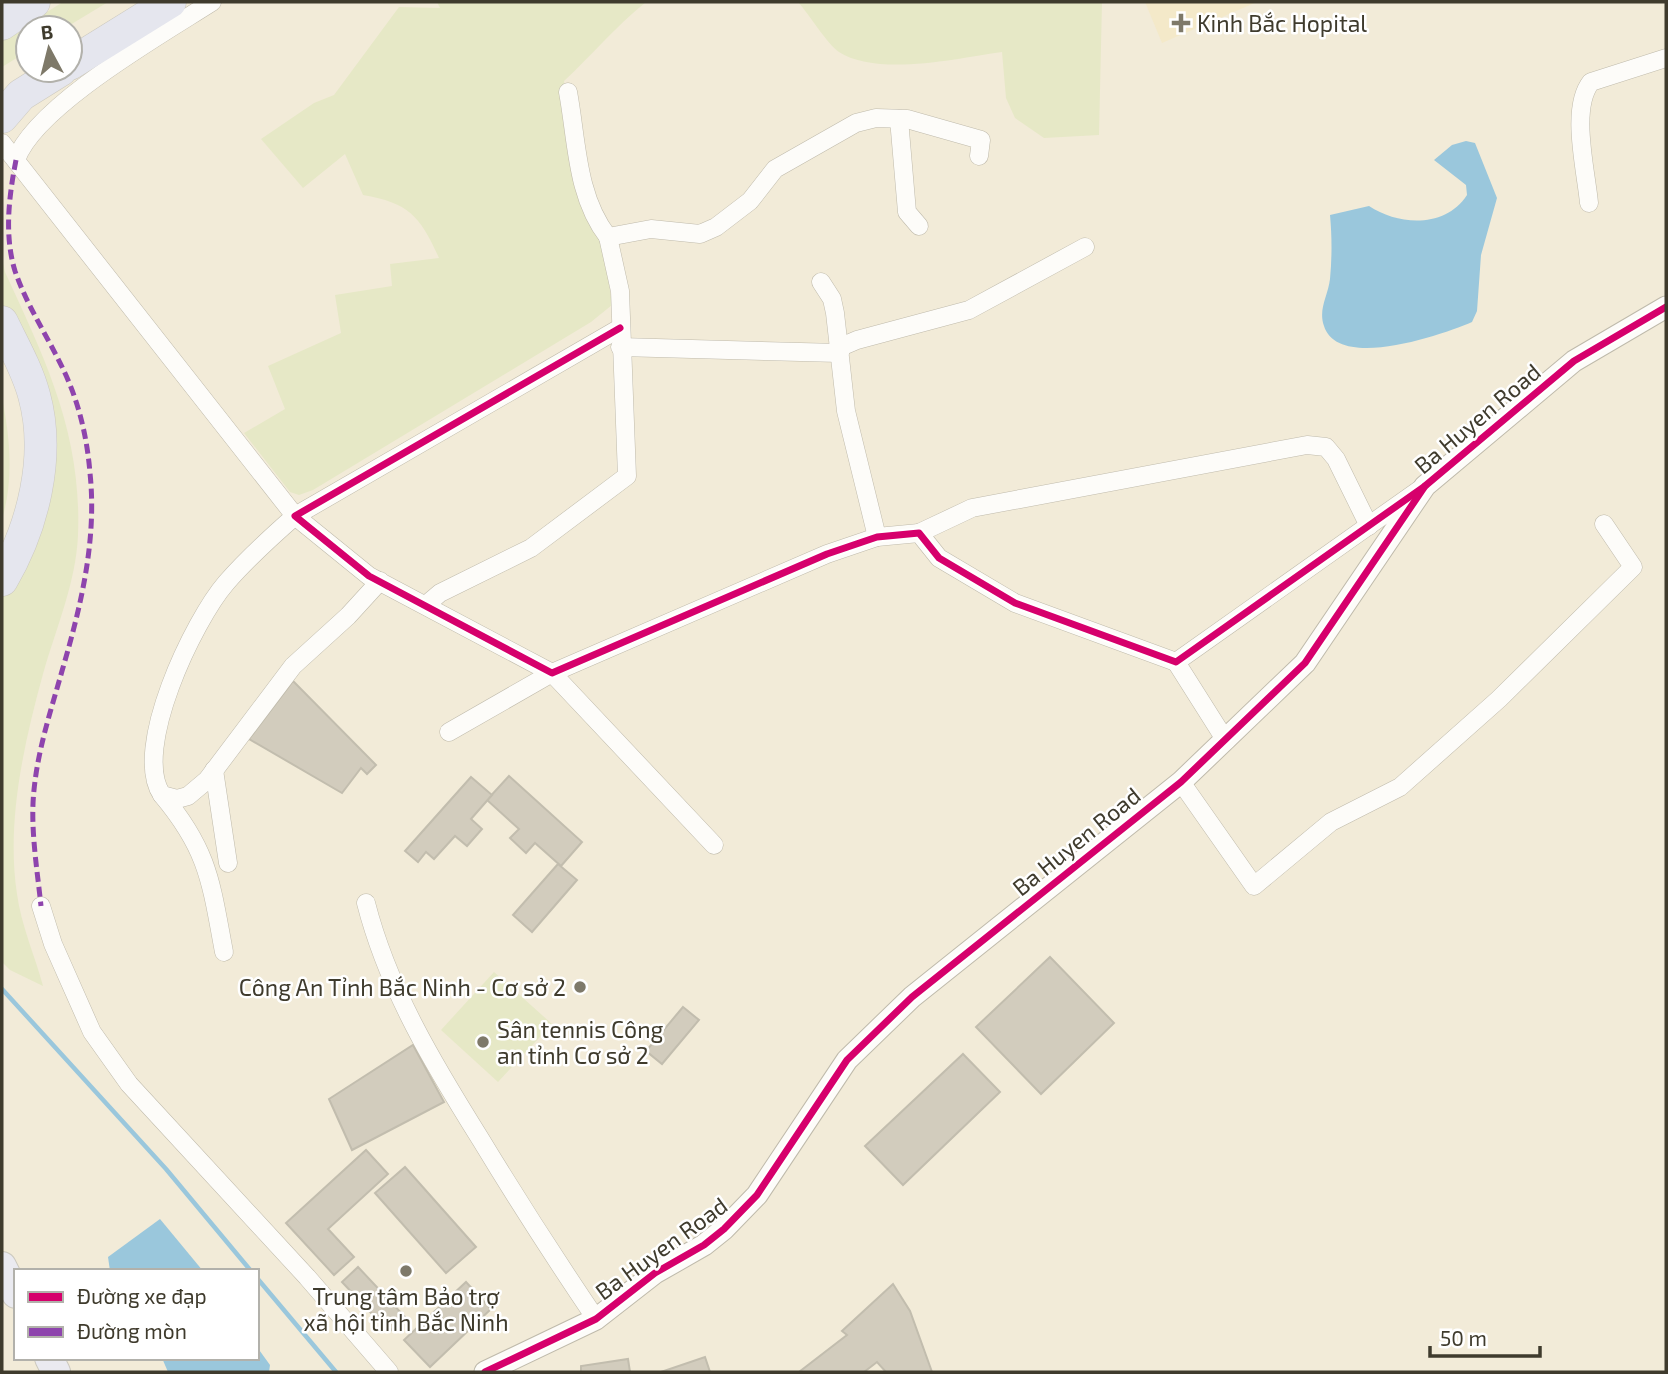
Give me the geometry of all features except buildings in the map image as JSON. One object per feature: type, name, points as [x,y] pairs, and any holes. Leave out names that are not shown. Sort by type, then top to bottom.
[{"type":"highway","points":[[2,7],[10,2]]},
{"type":"highway","points":[[2,24],[34,2]]},
{"type":"highway","points":[[84,40],[144,2]]},
{"type":"highway","points":[[84,55],[170,2]]},
{"type":"highway","points":[[2,95],[18,84]]},
{"type":"highway","points":[[2,117],[21,95],[39,84]]},
{"type":"highway","points":[[2,321],[33,392],[39,447],[29,519],[2,580]]},
{"type":"highway","points":[[2,367],[16,409],[20,451],[18,491],[2,548]]},
{"type":"highway","points":[[2,1266],[14,1290]]},
{"type":"street","points":[[16,160],[22,143],[70,97],[212,2]]},
{"type":"street","points":[[1589,203],[1581,97],[1591,82],[1666,58]]},
{"type":"street","points":[[427,604],[440,593],[531,548],[627,476],[620,347],[620,291],[608,237],[589,203],[578,164],[568,92]]},
{"type":"street","points":[[608,237],[651,229],[700,234],[716,227],[750,201],[775,169],[809,147],[856,123],[876,118],[899,119],[981,139],[979,156]]},
{"type":"street","points":[[899,119],[907,212],[919,226]]},
{"type":"street","points":[[2,143],[295,516],[369,576],[427,604],[552,673],[714,845]]},
{"type":"street","points":[[620,347],[839,353],[849,343],[970,310],[1085,247]]},
{"type":"street","points":[[821,282],[834,306],[855,455],[877,537]]},
{"type":"street","name":"Ba Huyen Road","points":[[485,1372],[596,1319],[655,1273],[704,1245],[746,1209],[834,1077],[869,1036],[912,997],[1181,782],[1305,663],[1425,486],[1574,361],[1666,307]]},
{"type":"street","points":[[224,952],[206,861],[194,838],[155,782],[154,749],[181,658],[224,585],[295,516],[620,328]]},
{"type":"street","points":[[449,732],[552,673],[827,554],[877,537],[919,533],[972,508],[1307,444],[1326,447],[1336,459],[1369,526]]},
{"type":"street","points":[[1176,662],[1425,486]]},
{"type":"street","points":[[1181,782],[1254,886],[1331,822],[1400,787],[1499,699],[1611,590],[1633,567],[1604,524]]},
{"type":"street","points":[[919,533],[939,558],[1015,603],[1176,662],[1226,741]]},
{"type":"street","points":[[162,795],[177,799],[188,796],[214,771],[293,666],[348,616],[380,581]]},
{"type":"street","points":[[214,771],[228,863]]},
{"type":"street","points":[[366,902],[378,947],[411,1020],[504,1177],[596,1319]]},
{"type":"street","points":[[41,906],[53,944],[92,1032],[129,1084],[307,1276],[389,1372]]},
{"type":"shaded area","name":"Kinh Bắc Hopital","points":[[1145,2],[1257,2],[1162,43]]},
{"type":"green space","points":[[63,2],[108,2],[84,17],[84,14],[44,14]]},
{"type":"green space","points":[[437,2],[646,2],[564,81],[567,118],[603,240],[612,305],[591,322],[313,490],[299,495],[290,492],[244,433],[285,409],[268,366],[341,333],[335,295],[392,286],[390,264],[439,258],[426,232],[411,214],[392,202],[363,195],[345,154],[303,188],[261,139],[314,103],[334,95],[399,7],[440,8]]},
{"type":"green space","points":[[798,2],[1102,2],[1099,135],[1044,138],[1015,118],[1006,98],[1002,52],[919,64],[896,65],[855,59],[834,48]]},
{"type":"green space","points":[[14,33],[14,60],[2,67],[2,40]]},
{"type":"green space","points":[[2,258],[5,272],[34,336],[58,399],[74,464],[78,498],[74,570],[29,727],[15,811],[14,867],[17,894],[43,986],[10,970],[2,962],[2,597],[32,544],[42,506],[2,310]]},
{"type":"green space","points":[[2,398],[10,458],[2,519]]},
{"type":"green space","points":[[494,972],[552,1024],[498,1082],[441,1030]]},
{"type":"water","points":[[1466,141],[1475,143],[1497,198],[1481,255],[1477,311],[1472,322],[1416,341],[1392,346],[1349,346],[1333,339],[1322,320],[1331,271],[1330,215],[1369,206],[1381,213],[1408,220],[1435,218],[1447,213],[1458,206],[1467,195],[1466,185],[1434,160],[1452,145]]},
{"type":"water","points":[[160,1219],[201,1269],[110,1269],[108,1257]]},
{"type":"water","points":[[259,1350],[270,1365],[269,1372],[168,1372],[163,1360],[259,1360]]},
{"type":"waterway","points":[[2,989],[166,1169],[249,1269]]},
{"type":"waterway","points":[[259,1280],[336,1372]]},
{"type":"marked path","points":[[16,160],[9,216],[15,271],[25,297],[74,395],[87,446],[92,498],[86,573],[69,647],[49,715],[34,790],[33,833],[41,906]]},
{"type":"cycle path","points":[[485,1372],[596,1319],[655,1273],[704,1245],[724,1229],[757,1195],[847,1060],[912,997],[1181,782],[1305,663],[1425,486],[1574,361],[1666,307]]},
{"type":"cycle path","points":[[620,328],[295,516],[369,576],[552,673],[827,554],[877,537],[919,533],[939,558],[1015,603],[1176,662],[1425,486]]},
{"type":"place","name":"Kinh Bắc Hopital","points":[[1181,23]]},
{"type":"place","name":"Công An Tỉnh Bắc Ninh - Cơ sở 2","points":[[580,987]]},
{"type":"place","name":"Sân tennis Công an tỉnh Cơ sở 2","points":[[483,1042]]},
{"type":"place","name":"Trung tâm Bảo trợ xã hội tỉnh Bắc Ninh","points":[[406,1271]]}]
